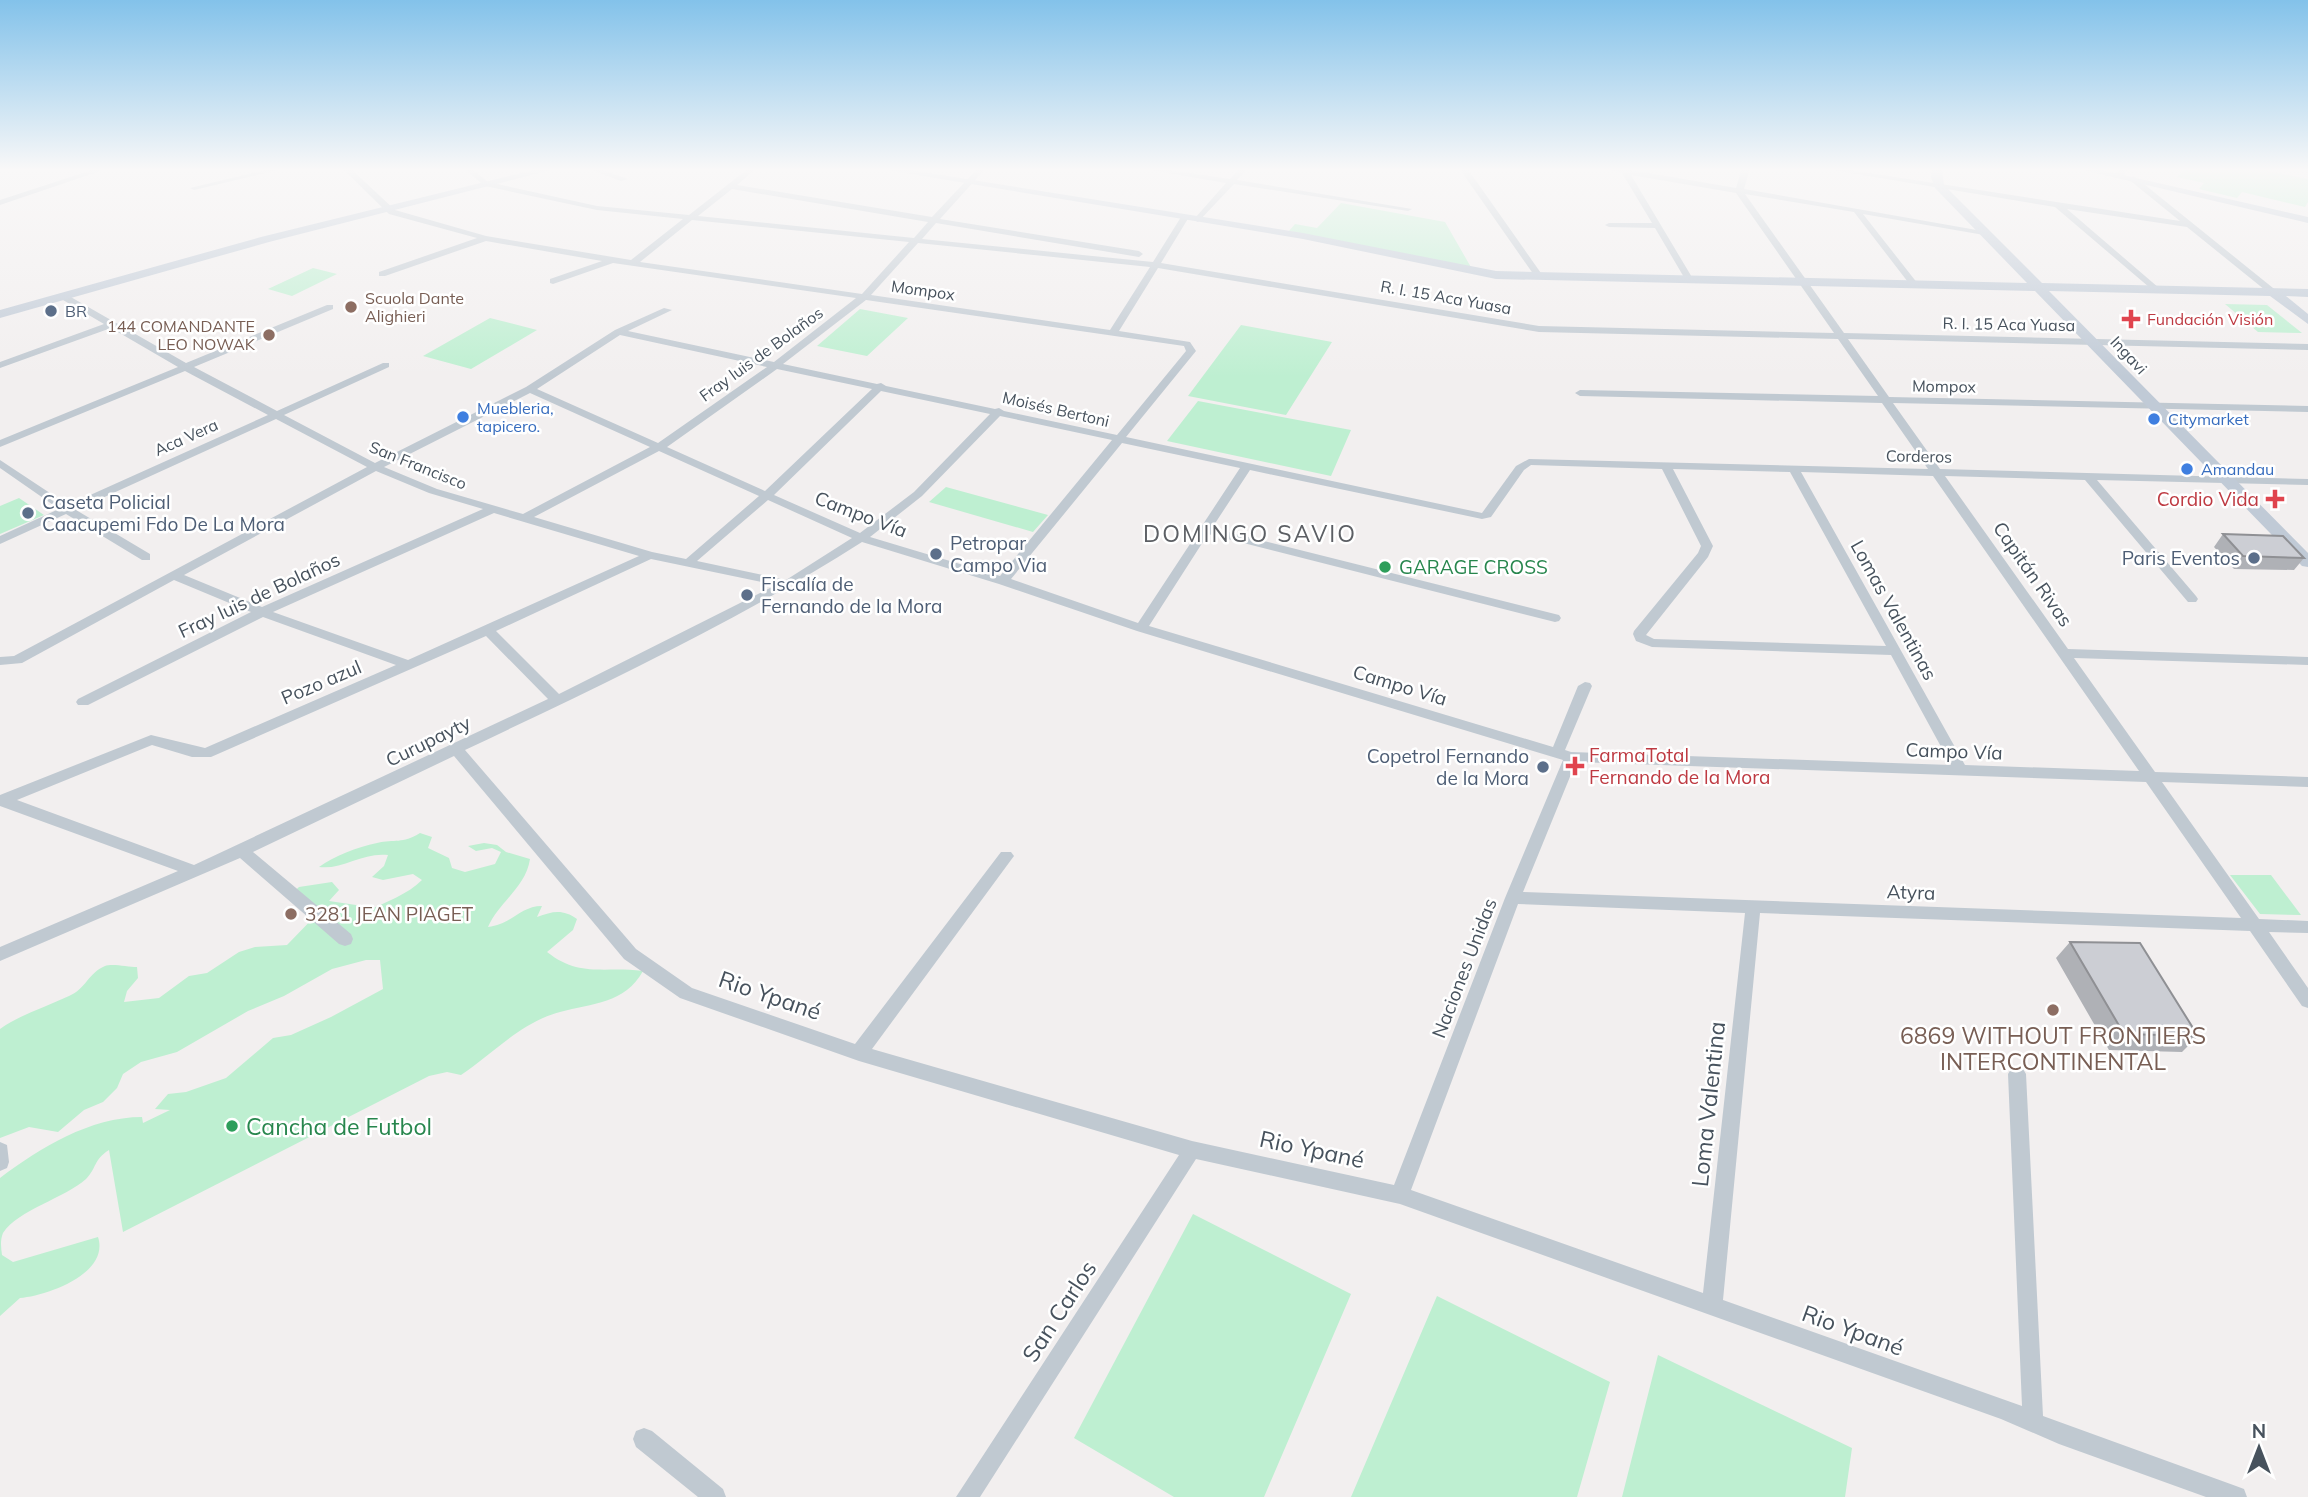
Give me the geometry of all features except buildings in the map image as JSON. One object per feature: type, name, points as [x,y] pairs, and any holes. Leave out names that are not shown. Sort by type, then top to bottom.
[{"type":"main road","name":"Ingavi","points":[[2038,287],[2308,562]]},
{"type":"street","points":[[0,314],[66,298],[272,238]]},
{"type":"street","points":[[382,274],[485,238]]},
{"type":"street","name":"Mompox","points":[[485,238],[611,260],[1187,344],[1191,351],[1118,439]]},
{"type":"street","points":[[633,263],[664,238]]},
{"type":"street","name":"R. I. 15 Aca Yuasa","points":[[889,238],[1158,261],[1539,329],[2308,347]]},
{"type":"street","name":"Fray luis de Bolaños","points":[[522,519],[659,447],[776,365],[864,297],[920,238]]},
{"type":"street","points":[[1032,238],[1158,261]]},
{"type":"street","points":[[1113,333],[1173,238]]},
{"type":"street","points":[[1308,238],[1385,251],[1484,273],[2308,293]]},
{"type":"street","points":[[1512,238],[1539,276]]},
{"type":"street","points":[[1664,238],[1689,279]]},
{"type":"street","name":"Capitán Rivas","points":[[1771,238],[2308,1001]]},
{"type":"street","points":[[1878,238],[1914,284]]},
{"type":"street","name":"Ingavi","points":[[1990,238],[2038,287]]},
{"type":"street","points":[[2096,238],[2156,290]]},
{"type":"street","points":[[2204,238],[2308,320]]},
{"type":"street","points":[[553,281],[611,260]]},
{"type":"street","name":"San Francisco","points":[[66,298],[186,367],[375,467],[522,519],[650,555],[788,584]]},
{"type":"street","points":[[0,444],[266,336],[330,307]]},
{"type":"street","points":[[2,662],[17,660],[375,467],[530,389],[618,332],[667,310]]},
{"type":"street","points":[[0,365],[112,324]]},
{"type":"street","name":"Moisés Bertoni","points":[[618,332],[999,411],[1246,467],[1487,515]]},
{"type":"street","name":"Aca Vera","points":[[0,540],[386,365]]},
{"type":"street","points":[[687,564],[765,497],[881,386]]},
{"type":"street","name":"Campo Vía","points":[[530,389],[861,538],[1003,581],[1141,628],[1564,755],[2308,782]]},
{"type":"street","name":"Mompox","points":[[1580,393],[2308,409]]},
{"type":"street","name":"Curupayty","points":[[0,954],[242,851],[456,750],[788,584],[861,538],[918,494],[999,411]]},
{"type":"street","points":[[1003,581],[1118,439]]},
{"type":"street","name":"Corderos","points":[[1487,515],[1520,468],[1529,462],[2308,482]]},
{"type":"street","points":[[0,463],[65,509],[146,556]]},
{"type":"street","points":[[1666,466],[1707,546],[1704,554],[1639,634],[1645,641],[1895,651]]},
{"type":"street","points":[[1141,628],[1246,467]]},
{"type":"street","name":"Lomas Valentinas","points":[[1794,469],[1961,770]]},
{"type":"street","points":[[2089,477],[2192,599]]},
{"type":"street","name":"Fray luis de Bolaños","points":[[83,702],[262,612],[491,510]]},
{"type":"street","points":[[1205,530],[1555,618]]},
{"type":"street","name":"Pozo azul","points":[[1,800],[151,740],[165,741],[195,754],[206,753],[410,665],[650,555]]},
{"type":"street","points":[[175,576],[262,612],[410,665]]},
{"type":"street","points":[[488,630],[557,700]]},
{"type":"street","points":[[2063,653],[2308,661]]},
{"type":"street","name":"Naciones Unidas","points":[[1399,1195],[1513,898],[1564,755],[1585,686]]},
{"type":"street","name":"Rio Ypané","points":[[456,750],[630,954],[686,993],[859,1053],[1192,1150],[1399,1195],[2236,1497]]},
{"type":"street","points":[[1,800],[194,871]]},
{"type":"street","points":[[242,851],[345,939]]},
{"type":"street","points":[[859,1053],[1006,856]]},
{"type":"street","name":"Atyra","points":[[1513,898],[2308,927]]},
{"type":"street","name":"Loma Valentina","points":[[1712,1307],[1753,906]]},
{"type":"street","points":[[2017,1074],[2033,1422]]},
{"type":"street","name":"San Carlos","points":[[967,1497],[1192,1150]]},
{"type":"street","points":[[0,1151],[0,1162]]},
{"type":"street","points":[[644,1439],[715,1497]]},
{"type":"green space","points":[[1322,238],[1454,238],[1472,269]]},
{"type":"green space","points":[[313,268],[337,274],[292,296],[268,289]]},
{"type":"green space","points":[[2225,304],[2267,305],[2302,333],[2258,332]]},
{"type":"green space","points":[[860,309],[908,318],[867,356],[817,346]]},
{"type":"green space","points":[[490,318],[537,330],[471,369],[423,356]]},
{"type":"green space","points":[[1241,325],[1332,342],[1286,415],[1188,396]]},
{"type":"green space","points":[[1198,401],[1351,430],[1331,476],[1167,441]]},
{"type":"green space","points":[[946,487],[1048,515],[1033,532],[929,502]]},
{"type":"green space","points":[[19,498],[44,515],[0,534],[0,506]]},
{"type":"green space","points":[[420,833],[432,837],[428,848],[449,858],[452,868],[465,872],[495,864],[501,852],[492,848],[476,851],[468,846],[484,843],[497,845],[506,852],[530,859],[523,878],[488,927],[503,923],[534,907],[542,906],[537,917],[558,912],[567,914],[577,919],[573,930],[547,952],[559,960],[582,968],[643,971],[636,982],[607,1001],[560,1012],[533,1023],[461,1075],[447,1072],[429,1076],[123,1232],[109,1150],[100,1157],[86,1179],[19,1218],[1,1238],[2,1255],[13,1262],[98,1237],[99,1250],[95,1262],[73,1281],[59,1288],[20,1298],[0,1316],[0,1178],[66,1136],[85,1128],[123,1118],[142,1117],[143,1123],[170,1110],[155,1109],[168,1094],[186,1092],[226,1078],[273,1038],[291,1035],[383,989],[380,960],[366,960],[332,969],[284,996],[248,1011],[177,1052],[141,1062],[123,1074],[117,1088],[103,1102],[84,1110],[58,1132],[29,1127],[0,1138],[0,1029],[75,993],[99,969],[108,965],[137,967],[138,978],[127,991],[124,1002],[159,998],[189,976],[207,973],[239,952],[255,947],[287,945],[319,912],[287,898],[299,887],[332,882],[339,890],[329,901],[356,905],[366,911],[388,901],[410,890],[422,880],[413,874],[383,880],[372,877],[384,866],[388,855],[319,867],[354,849],[403,840]]},
{"type":"green space","points":[[2230,875],[2271,875],[2301,915],[2260,914]]},
{"type":"green space","points":[[1193,1214],[1351,1294],[1264,1497],[1174,1497],[1074,1438]]},
{"type":"green space","points":[[1437,1296],[1610,1382],[1577,1497],[1351,1497]]},
{"type":"green space","points":[[1658,1355],[1852,1448],[1845,1497],[1622,1497]]},
{"type":"place","name":"Scuola Dante Alighieri","points":[[351,307]]},
{"type":"place","name":"BR","points":[[51,311]]},
{"type":"place","name":"Fundación Visión","points":[[2131,319]]},
{"type":"place","name":"144 COMANDANTE LEO NOWAK","points":[[269,335]]},
{"type":"place","name":"Muebleria, tapicero.","points":[[463,417]]},
{"type":"place","name":"Citymarket","points":[[2154,419]]},
{"type":"place","name":"Amandau","points":[[2187,469]]},
{"type":"place","name":"Cordio Vida","points":[[2275,499]]},
{"type":"place","name":"Caseta Policial Caacupemi Fdo De La Mora","points":[[28,513]]},
{"type":"place","name":"Petropar Campo Via","points":[[936,554]]},
{"type":"place","name":"Paris Eventos","points":[[2254,558]]},
{"type":"place","name":"GARAGE CROSS","points":[[1385,567]]},
{"type":"place","name":"Fiscalía de Fernando de la Mora","points":[[747,595]]},
{"type":"place","name":"FarmaTotal Fernando de la Mora","points":[[1575,766]]},
{"type":"place","name":"Copetrol Fernando de la Mora","points":[[1543,767]]},
{"type":"place","name":"3281 JEAN PIAGET","points":[[291,914]]},
{"type":"place","name":"6869 WITHOUT FRONTIERS INTERCONTINENTAL","points":[[2053,1010]]},
{"type":"place","name":"Cancha de Futbol","points":[[232,1126]]},
{"type":"district","name":"DOMINGO SAVIO","points":[[1250,533]]}]
